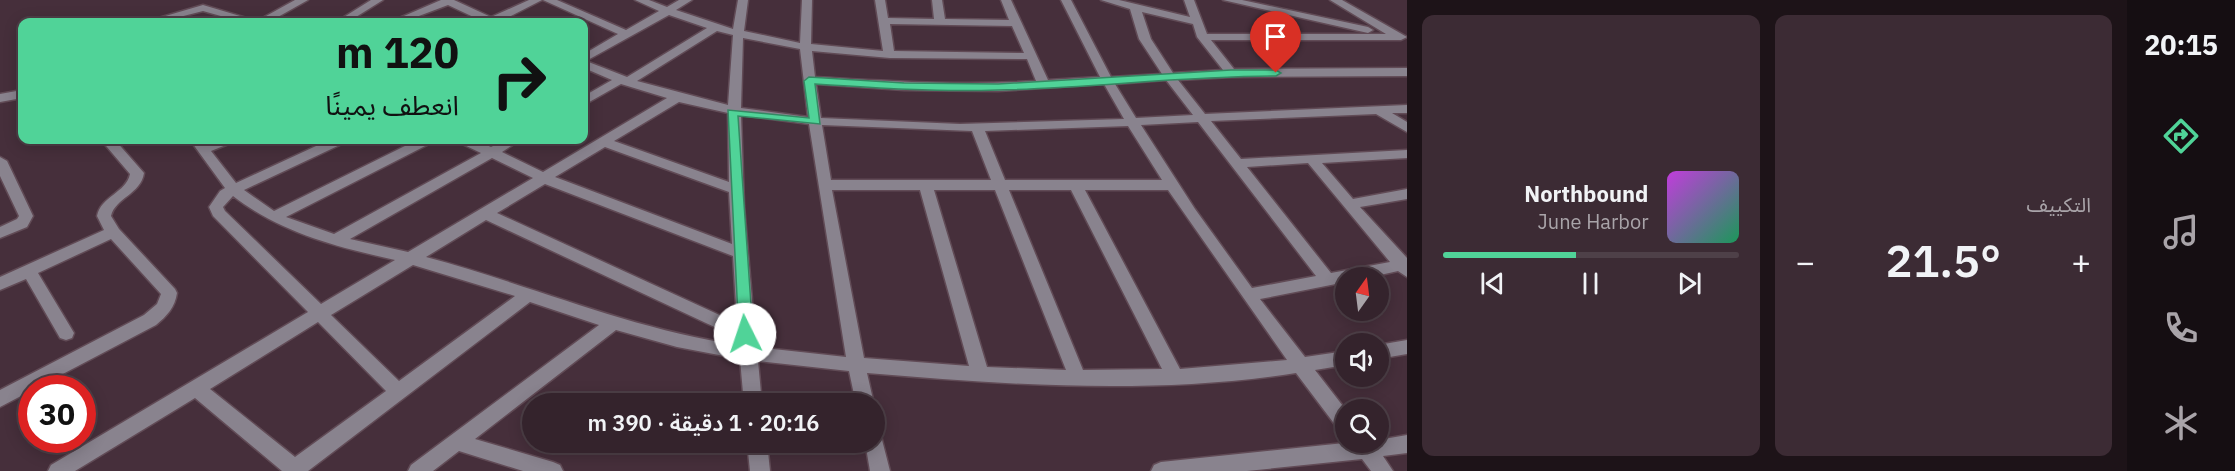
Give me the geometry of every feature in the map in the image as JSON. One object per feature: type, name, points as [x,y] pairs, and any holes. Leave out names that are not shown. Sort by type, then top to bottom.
[{"type":"street","points":[[269,18],[303,0]]},
{"type":"street","points":[[348,18],[378,0]]},
{"type":"street","points":[[500,18],[537,0]]},
{"type":"street","points":[[548,0],[626,34]]},
{"type":"street","points":[[640,0],[715,27],[806,47],[890,53],[1030,56]]},
{"type":"street","points":[[588,56],[687,0]]},
{"type":"street","points":[[743,0],[737,33],[732,112],[745,334],[752,393]]},
{"type":"street","points":[[807,0],[806,47],[809,81],[825,185],[863,393]]},
{"type":"street","points":[[880,0],[890,53]]},
{"type":"street","points":[[937,0],[939,23]]},
{"type":"street","points":[[1004,0],[1044,86]]},
{"type":"street","points":[[1066,0],[1107,81],[1171,185],[1248,295],[1335,410]]},
{"type":"street","points":[[1106,0],[1196,21]]},
{"type":"street","points":[[1189,0],[1203,37],[1231,73]]},
{"type":"street","points":[[1228,0],[1327,23],[1402,36]]},
{"type":"street","points":[[1335,0],[1402,36]]},
{"type":"street","points":[[405,18],[447,1],[483,18]]},
{"type":"street","points":[[1135,7],[1145,39],[1169,76],[1329,280]]},
{"type":"street","points":[[165,18],[202,8],[238,18]]},
{"type":"street","points":[[884,21],[1015,23]]},
{"type":"street","points":[[588,98],[623,82],[715,27]]},
{"type":"street","points":[[1203,37],[1402,36]]},
{"type":"street","points":[[588,66],[623,82],[675,99],[732,112],[816,122],[977,128],[1132,123],[1201,117],[1407,109]]},
{"type":"street","points":[[1388,72],[1407,85]]},
{"type":"street","points":[[809,81],[951,88],[1044,86],[1231,73],[1407,72]]},
{"type":"street","points":[[0,98],[18,95]]},
{"type":"street","points":[[58,471],[81,466],[196,388],[675,99]]},
{"type":"street","points":[[1377,109],[1407,129]]},
{"type":"street","points":[[977,128],[1078,379]]},
{"type":"street","points":[[604,142],[736,190]]},
{"type":"street","points":[[0,399],[150,320],[165,306],[169,293],[113,232],[104,216],[106,207],[133,186],[138,177],[112,144]]},
{"type":"street","points":[[331,144],[235,190],[218,201],[216,207],[218,213],[397,390]]},
{"type":"street","points":[[274,217],[418,144]]},
{"type":"street","points":[[474,144],[544,178],[740,253]]},
{"type":"street","points":[[336,240],[507,144]]},
{"type":"street","points":[[200,145],[235,190],[274,217],[303,230],[410,258],[529,294],[612,323],[678,341],[747,352],[856,364],[980,375],[1078,379],[1175,377],[1300,366],[1335,360]]},
{"type":"street","points":[[1237,163],[1407,154]]},
{"type":"street","points":[[1311,159],[1405,267]]},
{"type":"street","points":[[0,161],[4,179],[26,216],[22,222],[0,233]]},
{"type":"street","points":[[825,185],[1171,185]]},
{"type":"street","points":[[926,185],[980,375]]},
{"type":"street","points":[[1076,185],[1175,377]]},
{"type":"street","points":[[1350,204],[1407,194]]},
{"type":"street","points":[[485,213],[745,334]]},
{"type":"street","points":[[0,284],[113,232]]},
{"type":"street","points":[[1248,295],[1405,267]]},
{"type":"street","points":[[28,271],[66,333]]},
{"type":"street","points":[[196,388],[295,470],[397,390],[529,294]]},
{"type":"street","points":[[418,471],[612,323]]},
{"type":"street","points":[[1389,350],[1407,346]]},
{"type":"street","points":[[456,442],[553,471]]},
{"type":"street","points":[[1389,445],[1407,444]]},
{"type":"street","points":[[1161,471],[1335,449]]},
{"type":"street","points":[[758,453],[760,471]]},
{"type":"street","points":[[876,453],[880,471]]},
{"type":"street","points":[[1369,453],[1383,471]]},
{"type":"route","points":[[745,334],[732,112],[816,122],[809,81],[951,88],[1044,86],[1169,76],[1276,73]]}]
